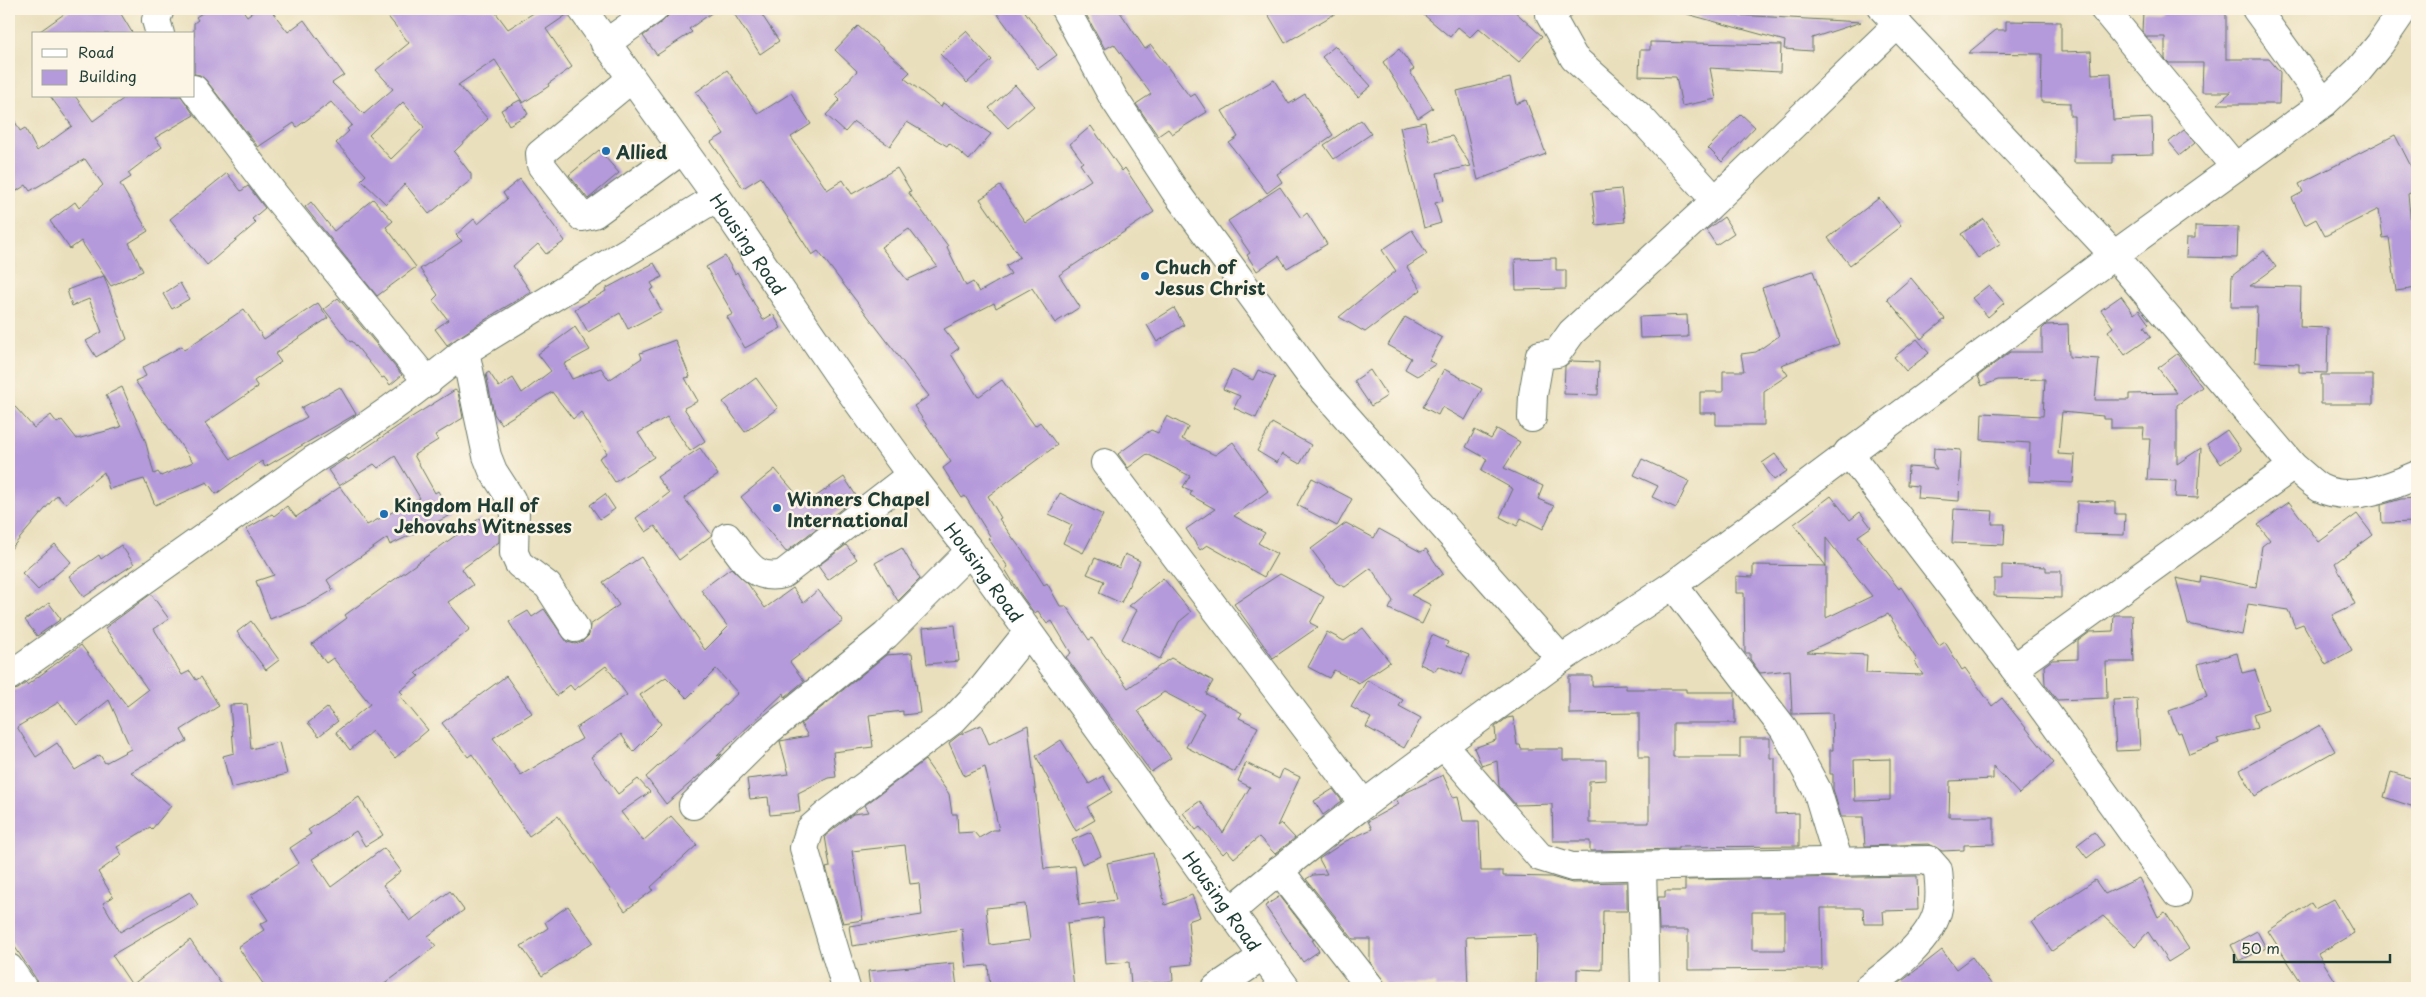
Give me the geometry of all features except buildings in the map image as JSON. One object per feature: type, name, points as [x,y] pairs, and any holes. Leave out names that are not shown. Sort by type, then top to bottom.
[{"type":"street","points":[[159,32],[156,20],[160,9]]},
{"type":"street","name":"Housing Road","points":[[582,9],[605,44],[716,197],[840,377],[911,475],[970,551],[1286,988]]},
{"type":"street","points":[[605,44],[654,9]]},
{"type":"street","points":[[1066,9],[1114,96],[1176,192],[1313,379],[1561,659]]},
{"type":"street","points":[[1558,9],[1550,15],[1574,58],[1639,116],[1714,200]]},
{"type":"street","points":[[2104,9],[2235,167]]},
{"type":"street","points":[[2256,9],[2324,103]]},
{"type":"street","points":[[1230,912],[1363,803],[1444,746],[1561,659],[1673,585],[1848,452],[2114,255],[2324,103],[2358,71],[2404,9]]},
{"type":"street","points":[[1532,418],[1533,395],[1540,355],[1557,353],[1572,332],[1714,200],[1891,16],[2114,255],[2293,466],[2320,488],[2337,492],[2371,491],[2417,475]]},
{"type":"street","points":[[631,79],[540,154],[541,166],[582,217],[594,214],[682,150]]},
{"type":"street","points":[[195,90],[276,197],[428,382]]},
{"type":"street","points":[[9,676],[313,460],[353,436],[428,382],[464,351],[716,197]]},
{"type":"street","points":[[464,351],[487,456],[493,471],[511,499],[515,512],[514,553],[519,564],[548,586],[575,628]]},
{"type":"street","points":[[1848,452],[2014,668],[2177,894]]},
{"type":"street","points":[[1105,463],[1363,803]]},
{"type":"street","points":[[2014,668],[2293,466]]},
{"type":"street","points":[[727,538],[756,573],[771,577],[783,574],[911,475]]},
{"type":"street","points":[[693,805],[768,731],[886,635],[970,551]]},
{"type":"street","points":[[1673,585],[1784,729],[1817,790],[1839,863]]},
{"type":"street","points":[[846,988],[804,848],[810,829],[953,720],[984,688],[1028,632]]},
{"type":"street","points":[[1444,746],[1540,857],[1572,867],[1929,860],[1938,870],[1938,909],[1928,931],[1894,969],[1868,988]]},
{"type":"street","points":[[1642,866],[1645,988]]},
{"type":"street","points":[[1279,870],[1371,988]]},
{"type":"street","points":[[1216,988],[1262,956]]},
{"type":"street","points":[[9,968],[23,988]]},
{"type":"place","name":"Allied","points":[[606,151]]},
{"type":"place","name":"Chuch of Jesus Christ","points":[[1145,276]]},
{"type":"place","name":"Winners Chapel International","points":[[777,508]]},
{"type":"place","name":"Kingdom Hall of Jehovahs Witnesses","points":[[384,514]]}]
